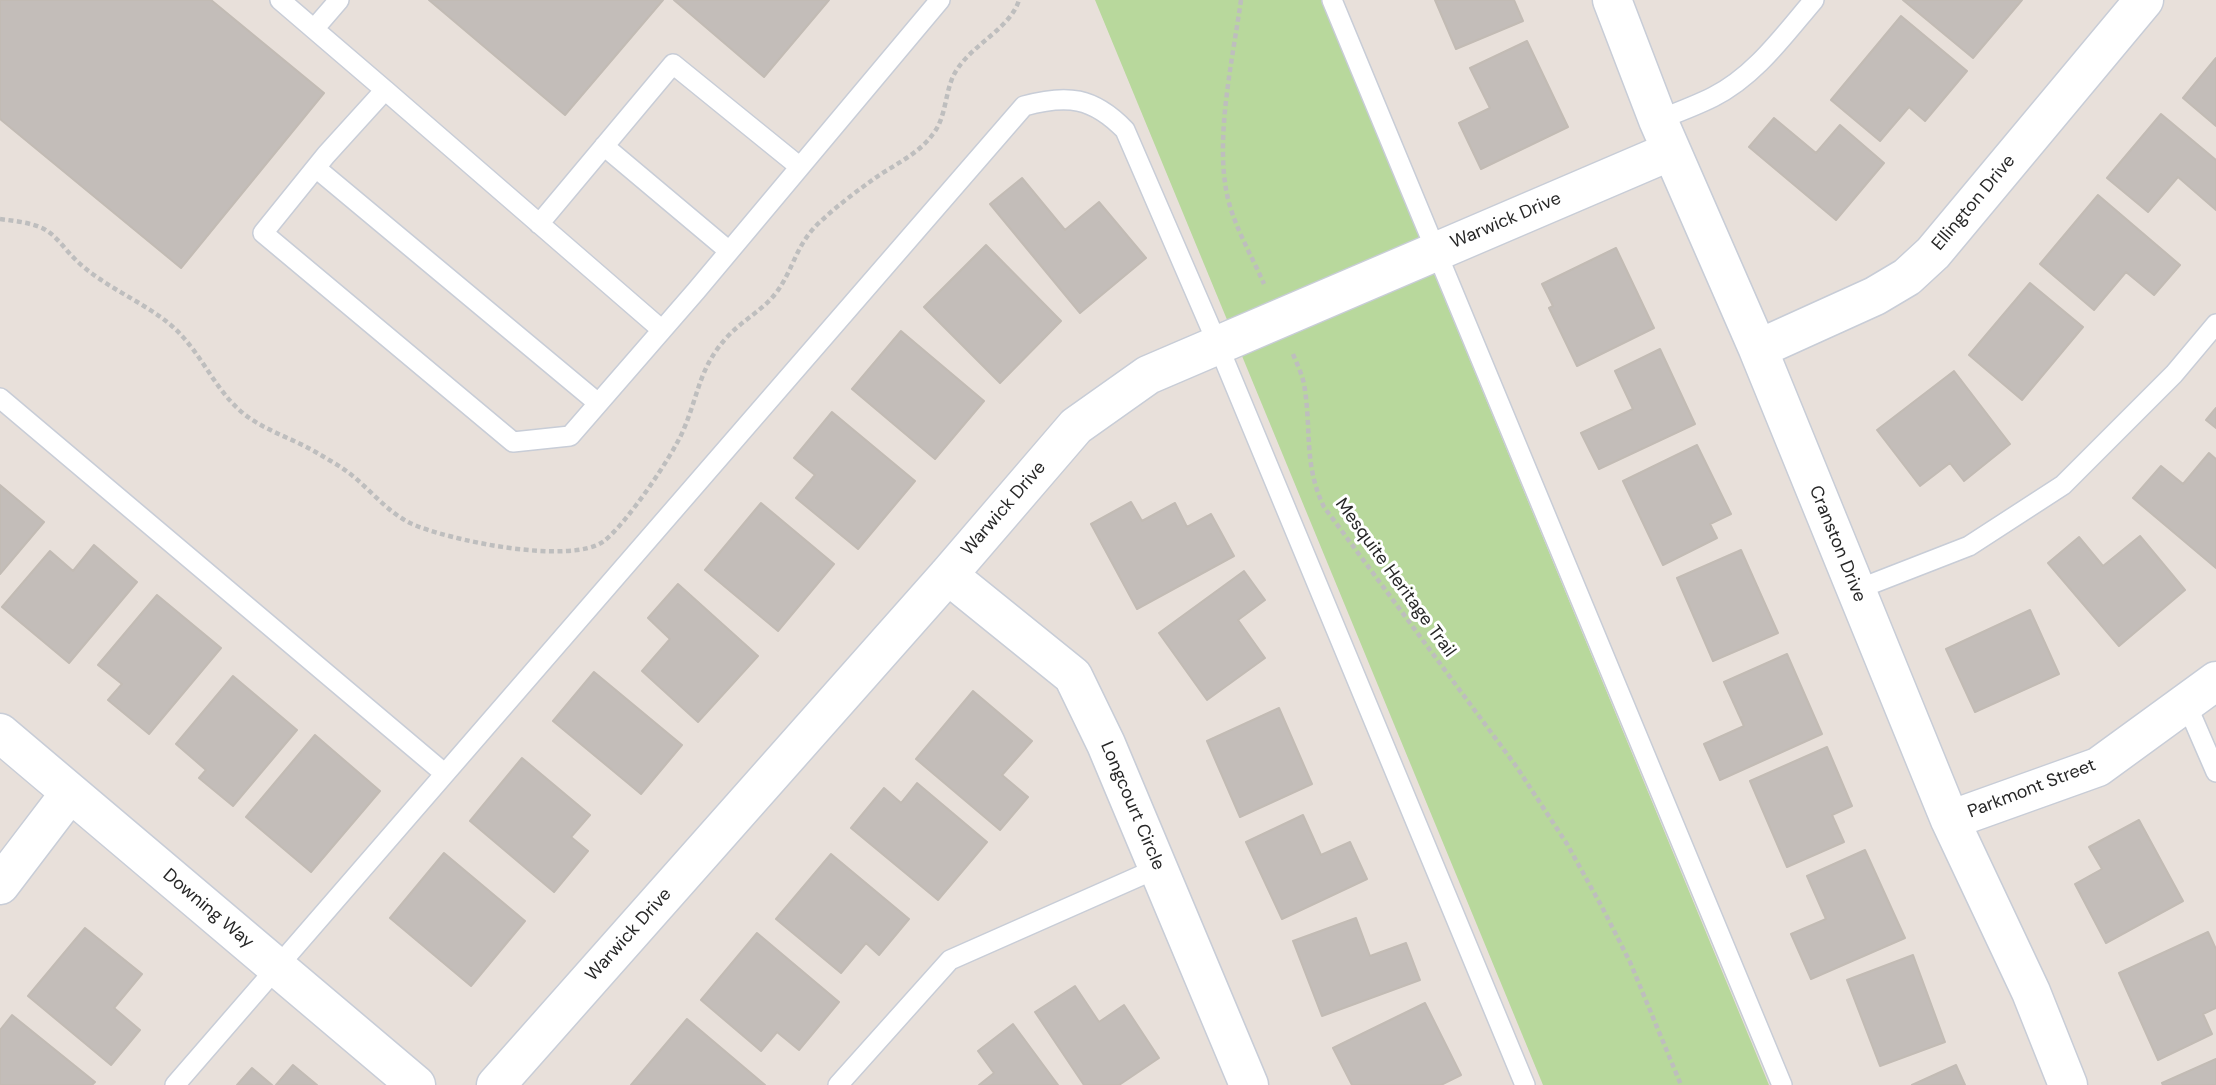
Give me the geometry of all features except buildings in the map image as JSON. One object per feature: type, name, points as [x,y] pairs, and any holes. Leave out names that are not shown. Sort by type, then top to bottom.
[{"type":"street","name":"Cranston Drive","points":[[1612,0],[1664,136],[1758,349],[1950,820],[2031,992],[2068,1085]]},
{"type":"street","name":"Ellington Drive","points":[[1758,349],[1875,296],[1907,277],[1933,253],[2144,0]]},
{"type":"street","name":"Warwick Drive","points":[[496,1085],[948,575],[1076,426],[1148,375],[1436,251],[1664,136]]},
{"type":"street","name":"Longcourt Circle","points":[[948,575],[1073,676],[1106,744],[1250,1085]]},
{"type":"street","name":"Parkmont Street","points":[[1950,820],[2098,766],[2201,692]]},
{"type":"street","name":"Downing Way","points":[[0,733],[416,1085]]},
{"type":"street","points":[[0,884],[70,793]]},
{"type":"lane","points":[[280,0],[662,330]]},
{"type":"lane","points":[[314,29],[339,0]]},
{"type":"lane","points":[[385,90],[263,233],[513,442],[570,436],[940,0]]},
{"type":"lane","points":[[1332,0],[1782,1085]]},
{"type":"lane","points":[[1664,136],[1732,86],[1774,47],[1814,0]]},
{"type":"lane","points":[[539,224],[673,64],[800,167]]},
{"type":"lane","points":[[174,1085],[1024,106],[1048,99],[1076,100],[1107,112],[1125,130],[1218,345],[1525,1085]]},
{"type":"lane","points":[[604,146],[729,251]]},
{"type":"lane","points":[[316,168],[598,403]]},
{"type":"lane","points":[[1856,590],[1969,546],[2063,485],[2174,374],[2216,324]]},
{"type":"lane","points":[[0,398],[444,773]]},
{"type":"lane","points":[[2201,692],[2216,772]]},
{"type":"lane","points":[[838,1085],[950,960],[1158,868]]},
{"type":"path","name":"Mesquite Heritage Trail","points":[[1241,0],[1226,116],[1223,160],[1226,191],[1304,382],[1314,486],[1325,507],[1516,766],[1567,844],[1630,962],[1681,1085]]},
{"type":"green space","points":[[1095,0],[1321,0],[1769,1085],[1543,1085]]}]
